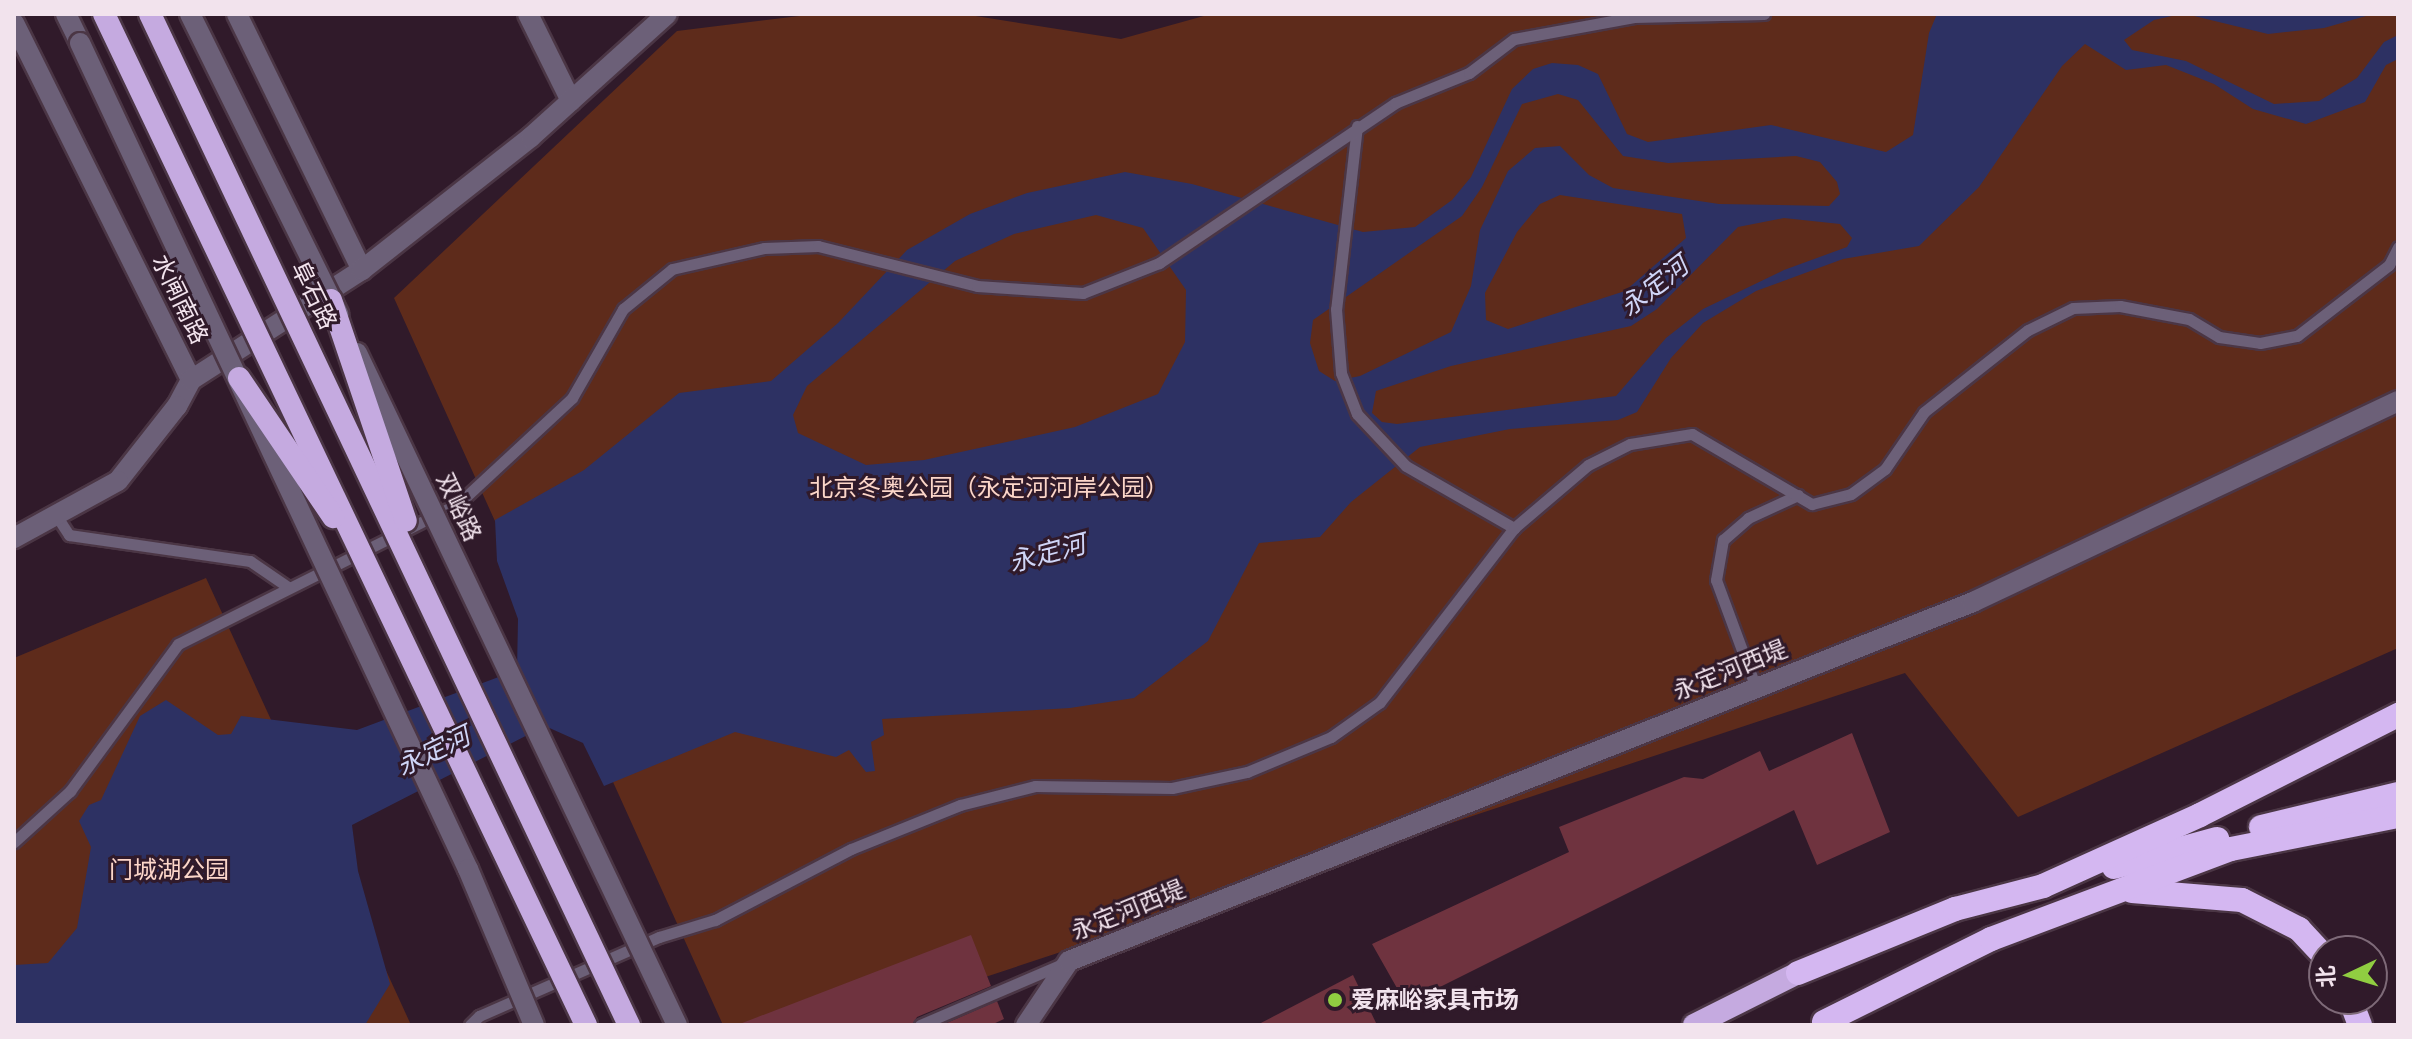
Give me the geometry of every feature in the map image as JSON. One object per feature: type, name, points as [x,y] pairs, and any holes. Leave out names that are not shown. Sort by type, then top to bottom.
[{"type":"highway","points":[[104,14],[586,1025]]},
{"type":"highway","name":"阜石路","points":[[150,14],[430,598]]},
{"type":"highway","points":[[331,300],[430,598],[629,1025]]},
{"type":"highway","points":[[239,378],[366,564]]},
{"type":"highway","points":[[2043,886],[2200,815],[2398,715]]},
{"type":"highway","points":[[1694,1025],[1798,973],[1955,909],[2398,794]]},
{"type":"highway","points":[[1822,1024],[1991,939],[2231,849],[2398,816]]},
{"type":"highway","points":[[2122,890],[2242,900],[2299,929],[2308,939]]},
{"type":"street","points":[[66,14],[474,882],[534,1025]]},
{"type":"street","name":"双峪路","points":[[190,14],[331,300],[677,1025]]},
{"type":"street","points":[[237,14],[362,270]]},
{"type":"street","points":[[528,14],[571,101]]},
{"type":"street","points":[[191,380],[362,270],[571,101],[667,14]]},
{"type":"street","name":"水闸南路","points":[[14,23],[191,380],[177,406],[118,481],[14,538]]},
{"type":"street","name":"永定河西堤","points":[[1069,961],[1973,602],[2398,401]]},
{"type":"street","points":[[1026,1025],[1069,961]]},
{"type":"lane","points":[[14,842],[70,791],[178,644],[459,503],[572,398],[623,309],[672,269],[764,248],[804,246],[977,286],[1083,293],[1159,263],[1357,126],[1395,103],[1469,73],[1514,39],[1634,17],[1764,14]]},
{"type":"lane","points":[[1357,126],[1336,309],[1341,373],[1357,414],[1406,466],[1514,528]]},
{"type":"lane","points":[[476,1022],[659,937],[715,920],[827,860],[960,805],[1035,786],[1172,788],[1247,772],[1331,737],[1380,702],[1514,528],[1588,465],[1630,444],[1668,434],[1692,434],[1812,504],[1851,494],[1885,469],[1924,412],[2028,330],[2073,308],[2120,306],[2189,319],[2219,337],[2260,343],[2297,336],[2389,265],[2398,247]]},
{"type":"lane","points":[[1756,688],[1716,580],[1723,540],[1748,518],[1798,495]]},
{"type":"lane","points":[[56,515],[69,535],[250,561],[288,587]]},
{"type":"lane","points":[[920,1025],[1069,961]]},
{"type":"green space","name":"北京冬奥公园（永定河河岸公园）","points":[[816,14],[963,14],[1121,39],[1211,14],[2398,14],[2398,648],[2018,817],[1905,673],[840,1025],[723,1025],[394,298],[677,31]]},
{"type":"green space","name":"门城湖公园","points":[[206,578],[411,1025],[14,1025],[14,658]]},
{"type":"water","name":"永定河","points":[[1937,14],[2181,14],[2154,20],[2124,40],[2132,50],[2186,61],[2274,104],[2319,101],[2357,78],[2384,42],[2398,35],[2398,59],[2386,65],[2365,102],[2306,124],[2253,109],[2214,84],[2166,65],[2126,70],[2085,44],[2062,66],[1979,187],[1919,246],[1843,259],[1756,291],[1703,323],[1671,358],[1637,412],[1618,420],[1510,429],[1420,447],[1351,502],[1320,537],[1259,543],[1208,641],[1134,698],[1070,708],[882,719],[884,735],[871,742],[875,771],[866,772],[849,750],[836,757],[735,732],[604,786],[583,743],[545,726],[352,825],[358,871],[390,984],[365,1025],[14,1025],[14,965],[48,963],[77,928],[91,847],[79,821],[89,805],[101,800],[140,716],[166,700],[218,735],[231,734],[241,716],[357,730],[517,670],[518,619],[497,561],[495,520],[584,470],[679,393],[771,381],[838,323],[907,250],[970,214],[1027,193],[1125,172],[1192,184],[1363,232],[1415,227],[1452,200],[1471,177],[1512,89],[1533,69],[1552,63],[1578,65],[1598,74],[1627,134],[1648,142],[1771,125],[1886,152],[1913,135],[1929,33]],"holes":[[[1558,94],[1578,100],[1623,156],[1668,163],[1796,156],[1820,162],[1837,182],[1840,194],[1829,206],[1719,204],[1613,188],[1589,175],[1560,146],[1535,148],[1508,171],[1480,230],[1471,286],[1451,332],[1360,376],[1335,381],[1319,371],[1310,343],[1313,320],[1462,216],[1482,187],[1522,104]],[[1560,195],[1682,214],[1686,238],[1625,291],[1508,329],[1486,320],[1485,293],[1517,232],[1540,204]],[[1096,215],[1143,228],[1186,290],[1185,342],[1158,394],[1075,427],[924,460],[866,465],[798,433],[793,415],[807,386],[955,261],[1014,234]],[[1784,218],[1840,224],[1852,238],[1847,247],[1784,270],[1703,309],[1666,338],[1616,396],[1397,424],[1382,422],[1372,413],[1376,391],[1451,366],[1631,326],[1657,309],[1738,227]]]},
{"type":"water","points":[[2186,14],[2373,14],[2324,28],[2268,34]]},
{"type":"building","points":[[1852,733],[1890,832],[1817,865],[1794,810],[1406,1004],[1372,944],[1569,852],[1559,827],[1684,777],[1703,779],[1760,751],[1769,771]]},
{"type":"building","points":[[971,935],[991,986],[917,1017],[912,1025],[737,1025]]},
{"type":"building","name":"爱麻峪家具市场","points":[[1353,975],[1377,1025],[1257,1025]]},
{"type":"building","points":[[997,1001],[1004,1019],[991,1025],[942,1025]]},
{"type":"place","name":"爱麻峪家具市场","points":[[1335,1000]]}]
